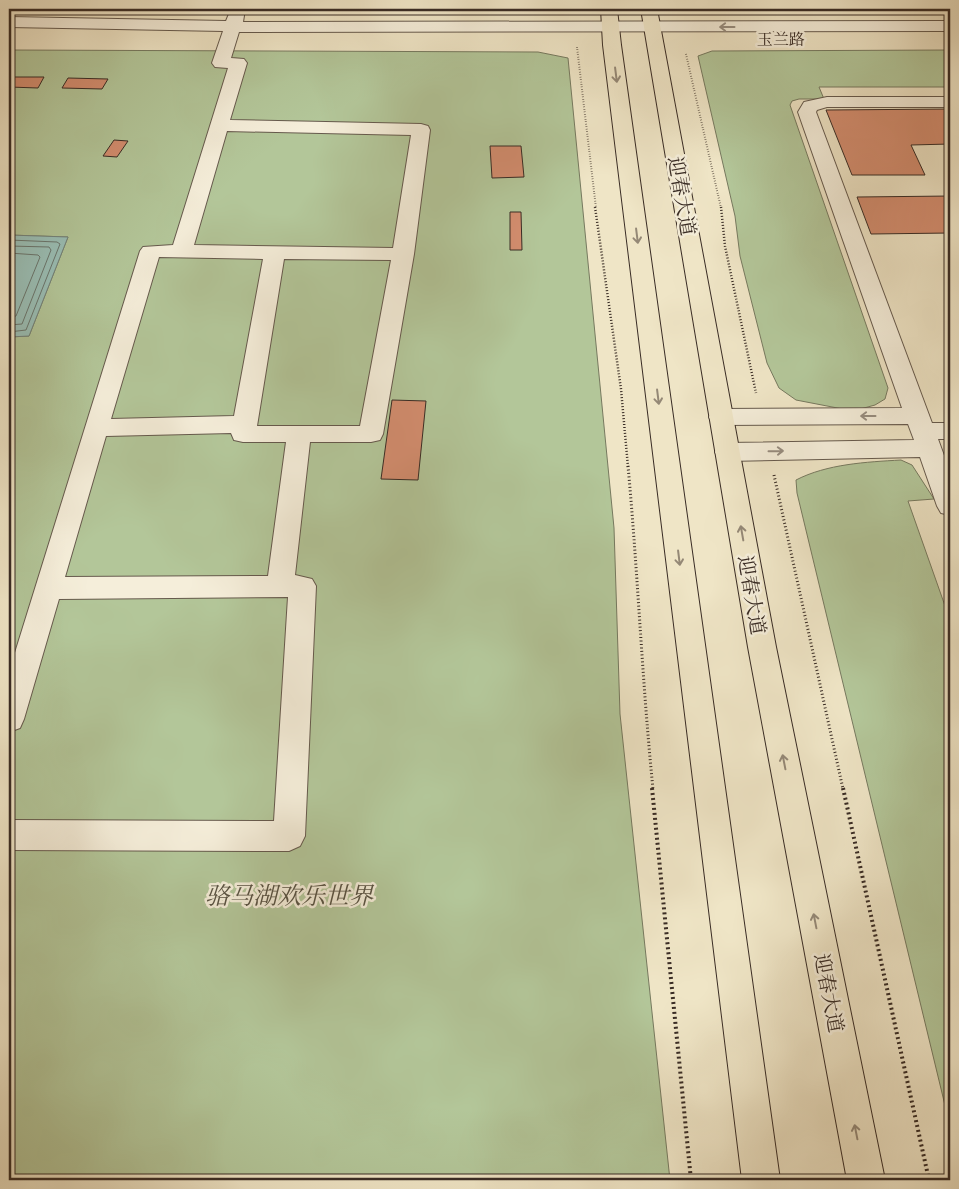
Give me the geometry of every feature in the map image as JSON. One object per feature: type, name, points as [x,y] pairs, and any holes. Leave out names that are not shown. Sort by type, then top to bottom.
[{"type":"main road","points":[[610,25],[761,1180]]},
{"type":"main road","name":"迎春大道","points":[[652,25],[762,647],[866,1180]]},
{"type":"street","name":"玉兰路","points":[[9,22],[235,17],[576,27],[610,25],[950,26]]},
{"type":"street","points":[[182,251],[238,63],[221,63],[235,17]]},
{"type":"street","name":"玉兰路","points":[[652,25],[950,38]]},
{"type":"street","points":[[950,102],[827,102],[810,106],[807,112],[950,506]]},
{"type":"street","points":[[220,125],[421,130],[403,254],[370,434],[243,434],[275,252]]},
{"type":"street","points":[[9,720],[150,250],[403,254]]},
{"type":"street","points":[[721,417],[762,417],[923,432]]},
{"type":"street","points":[[97,428],[245,424]]},
{"type":"street","points":[[728,452],[769,452],[923,432],[950,431]]},
{"type":"street","points":[[280,586],[298,434]]},
{"type":"street","points":[[9,835],[289,836],[302,586],[48,588]]},
{"type":"path","points":[[576,27],[577,54],[598,229],[622,398],[635,540],[645,716],[691,1180]]},
{"type":"path","points":[[686,54],[722,213],[724,246],[762,417]]},
{"type":"path","points":[[769,452],[929,1180]]},
{"type":"green space","name":"骆马湖欢乐世界","points":[[9,50],[538,52],[568,58],[614,528],[620,714],[670,1180],[9,1180],[9,337],[29,336],[68,237],[9,235]]},
{"type":"green space","points":[[950,50],[950,87],[819,87],[824,99],[799,99],[792,101],[790,105],[888,388],[885,399],[875,405],[853,411],[796,400],[779,388],[767,363],[740,256],[735,216],[698,56],[712,51]]},
{"type":"green space","points":[[901,460],[912,465],[934,499],[908,501],[950,620],[950,1126],[797,493],[796,480],[834,467]]},
{"type":"water","points":[[9,235],[68,237],[29,336],[9,337]]},
{"type":"building","points":[[9,77],[44,77],[38,88],[9,87]]},
{"type":"building","points":[[68,78],[108,79],[102,89],[62,88]]},
{"type":"building","points":[[950,109],[950,144],[911,145],[925,175],[852,175],[826,110]]},
{"type":"building","points":[[114,140],[128,141],[117,157],[103,156]]},
{"type":"building","points":[[490,146],[521,146],[524,177],[492,178]]},
{"type":"building","points":[[950,196],[950,233],[871,234],[857,197]]},
{"type":"building","points":[[510,212],[521,212],[522,250],[510,250]]},
{"type":"building","points":[[392,400],[426,401],[418,480],[381,479]]}]
